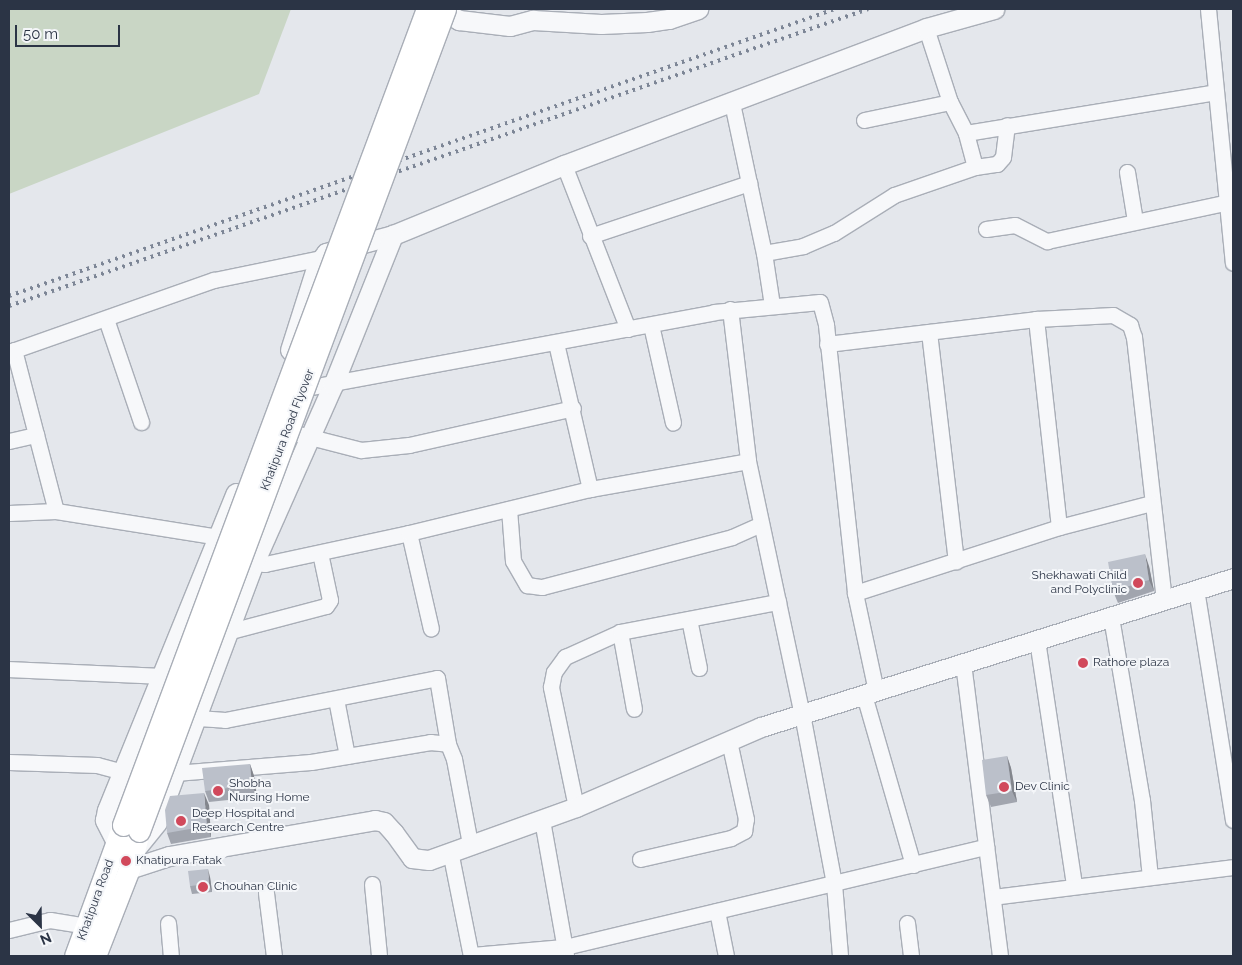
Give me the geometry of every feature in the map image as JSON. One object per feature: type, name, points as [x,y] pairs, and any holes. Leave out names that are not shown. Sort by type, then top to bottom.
[{"type":"main road","name":"Khatipura Road Flyover","points":[[128,844],[428,9]]},
{"type":"main road","name":"Khatipura Road Flyover","points":[[128,844],[445,9]]},
{"type":"main road","name":"Khatipura Road","points":[[75,956],[87,926],[128,844]]},
{"type":"main road","name":"Khatipura Road","points":[[95,956],[128,844]]},
{"type":"street","points":[[439,9],[459,20],[510,26],[526,14],[602,24],[670,19],[698,9]]},
{"type":"street","points":[[56,511],[11,351],[214,280],[321,258],[332,251],[393,235],[564,165],[926,28],[994,9]]},
{"type":"street","points":[[1208,9],[1216,92],[1226,112],[1233,263]]},
{"type":"street","points":[[926,28],[950,102],[966,133],[975,167]]},
{"type":"street","points":[[966,133],[1216,92]]},
{"type":"street","points":[[864,120],[950,102]]},
{"type":"street","points":[[732,103],[764,252],[772,305]]},
{"type":"street","points":[[764,252],[810,243],[834,234],[894,195],[975,167],[997,164],[1003,157],[1007,125]]},
{"type":"street","points":[[564,165],[590,236],[628,329]]},
{"type":"street","points":[[1127,172],[1135,221]]},
{"type":"street","points":[[590,236],[749,183]]},
{"type":"street","points":[[986,229],[1015,225],[1047,241],[1230,202]]},
{"type":"street","points":[[128,844],[157,822],[198,718],[227,632],[254,563],[333,385],[393,235]]},
{"type":"street","points":[[321,258],[276,392],[161,676],[106,820],[128,844],[169,856],[375,820],[389,828],[412,858],[429,860],[576,807],[729,741],[802,714],[1233,578]]},
{"type":"street","points":[[276,392],[333,385],[493,351],[556,343],[730,309],[820,302],[827,344],[855,593],[870,693],[913,865]]},
{"type":"street","points":[[730,309],[748,461],[802,714],[834,884],[834,918],[840,956]]},
{"type":"street","points":[[827,344],[1036,320],[1113,315],[1130,325],[1134,337],[1151,504],[1164,600]]},
{"type":"street","points":[[106,319],[141,422]]},
{"type":"street","points":[[1036,320],[1059,527]]},
{"type":"street","points":[[650,325],[674,424]]},
{"type":"street","points":[[929,332],[956,561]]},
{"type":"street","points":[[556,343],[573,408],[590,489]]},
{"type":"street","points":[[263,425],[361,450],[409,445],[573,408]]},
{"type":"street","points":[[9,441],[36,435]]},
{"type":"street","points":[[254,563],[265,564],[409,533],[590,489],[748,461]]},
{"type":"street","points":[[855,593],[1059,527],[1151,504]]},
{"type":"street","points":[[509,509],[513,561],[528,585],[542,587],[732,537],[761,524]]},
{"type":"street","points":[[9,513],[56,511],[218,537]]},
{"type":"street","points":[[409,533],[431,629]]},
{"type":"street","points":[[227,632],[326,606],[330,600],[320,552]]},
{"type":"street","points":[[1196,589],[1229,770],[1233,820]]},
{"type":"street","points":[[576,807],[551,687],[554,672],[565,657],[620,632],[778,602]]},
{"type":"street","points":[[1111,617],[1142,800],[1150,877]]},
{"type":"street","points":[[688,619],[699,668]]},
{"type":"street","points":[[620,632],[634,709]]},
{"type":"street","points":[[1038,640],[1074,886]]},
{"type":"street","points":[[964,663],[1000,956]]},
{"type":"street","points":[[9,669],[161,676]]},
{"type":"street","points":[[198,718],[225,720],[437,678],[448,744],[454,759],[470,844]]},
{"type":"street","points":[[336,699],[347,756]]},
{"type":"street","points":[[640,859],[731,838],[744,831],[746,819],[729,741]]},
{"type":"street","points":[[175,773],[347,756],[430,742],[448,744]]},
{"type":"street","points":[[9,762],[97,765],[123,772]]},
{"type":"street","points":[[542,820],[566,952]]},
{"type":"street","points":[[450,851],[471,956],[566,952],[717,911],[986,847]]},
{"type":"street","points":[[993,898],[1074,886],[1233,867]]},
{"type":"street","points":[[372,884],[379,956]]},
{"type":"street","points":[[266,893],[274,956]]},
{"type":"street","points":[[717,911],[726,956]]},
{"type":"street","points":[[9,930],[50,920],[87,926]]},
{"type":"street","points":[[168,923],[171,956]]},
{"type":"street","points":[[907,923],[911,956]]},
{"type":"green space","points":[[9,9],[291,9],[259,94],[9,194]]},
{"type":"building","points":[[1145,554],[1149,580],[1113,591],[1108,562]]},
{"type":"building","points":[[1007,756],[1012,791],[986,795],[982,760]]},
{"type":"building","points":[[250,764],[252,785],[205,791],[202,768]]},
{"type":"building","points":[[204,793],[207,826],[167,833],[165,810],[170,796]]},
{"type":"building","points":[[208,869],[209,884],[190,886],[188,871]]},
{"type":"railway","points":[[9,296],[835,9]]},
{"type":"railway","points":[[9,306],[868,9]]},
{"type":"place","name":"Shekhawati Child and Polyclinic","points":[[1138,583]]},
{"type":"place","name":"Rathore plaza","points":[[1083,663]]},
{"type":"place","name":"Dev Clinic","points":[[1004,787]]},
{"type":"place","name":"Shobha Nursing Home","points":[[218,791]]},
{"type":"place","name":"Deep Hospital and Research Centre","points":[[181,821]]},
{"type":"place","name":"Khatipura Fatak","points":[[126,861]]},
{"type":"place","name":"Chouhan Clinic","points":[[203,887]]}]
